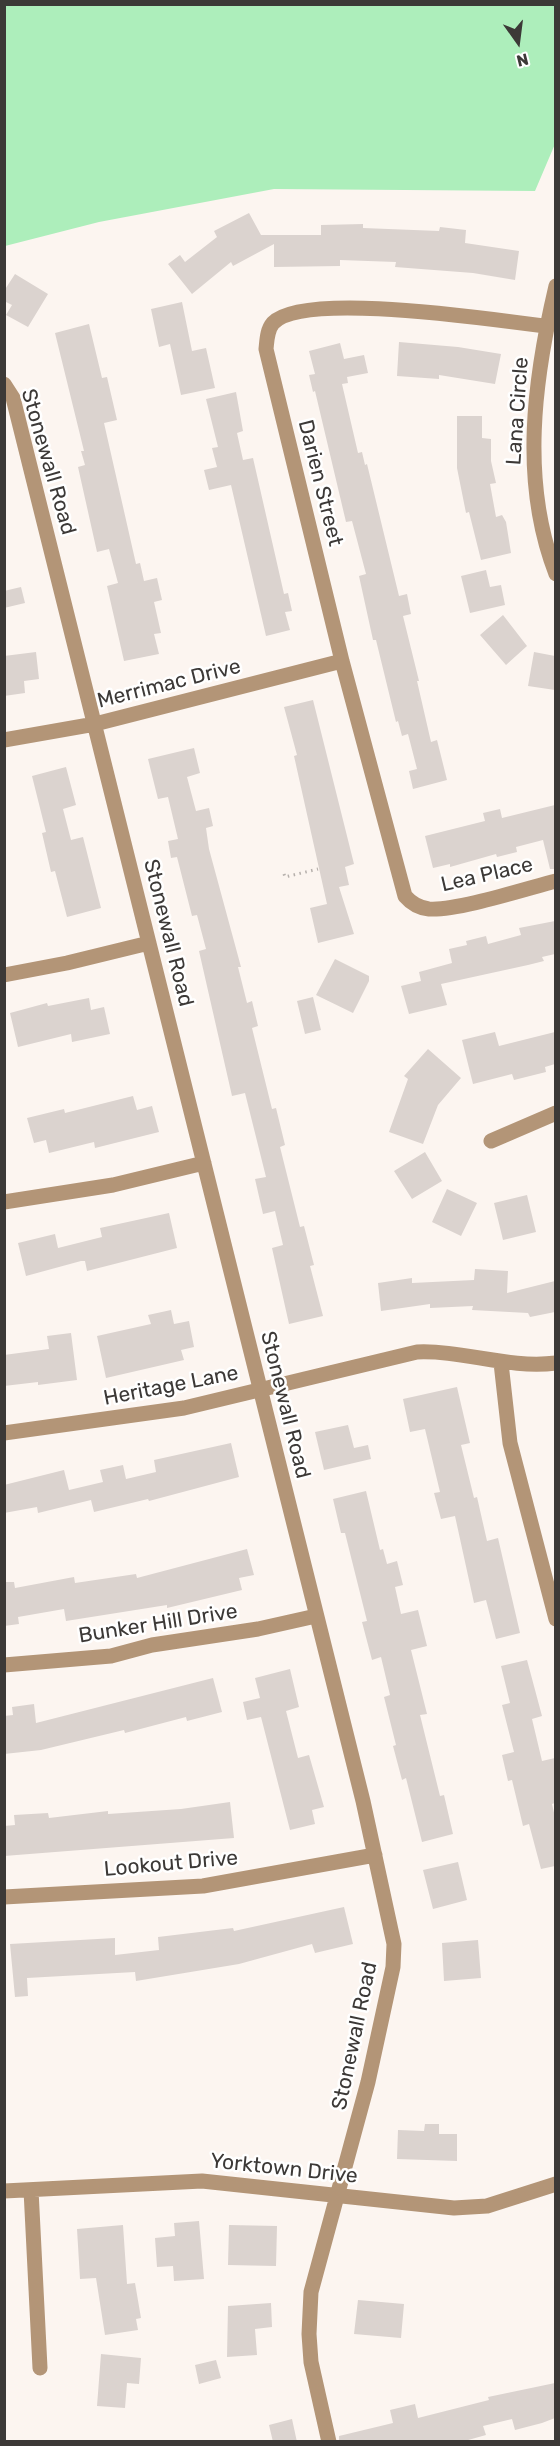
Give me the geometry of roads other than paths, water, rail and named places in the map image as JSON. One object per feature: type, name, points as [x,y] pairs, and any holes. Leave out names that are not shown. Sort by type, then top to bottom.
[{"type":"street","name":"Lana Circle","points":[[555,286],[546,326],[533,446],[534,487],[549,558],[555,574]]},
{"type":"street","name":"Darien Street","points":[[428,909],[411,903],[405,896],[342,661],[266,349],[268,331],[274,322],[300,311],[366,307],[546,326]]},
{"type":"street","name":"Stonewall Road","points":[[4,384],[13,398],[95,724],[375,1855],[394,1944],[393,1967],[368,2082],[312,2292],[309,2334],[311,2362],[329,2442]]},
{"type":"street","name":"Merrimac Drive","points":[[4,740],[95,724],[342,661]]},
{"type":"street","name":"Lea Place","points":[[428,909],[448,908],[555,881]]},
{"type":"street","points":[[4,975],[67,963],[149,943]]},
{"type":"street","points":[[490,1141],[555,1113]]},
{"type":"street","points":[[4,1202],[113,1185],[204,1163]]},
{"type":"street","name":"Heritage Lane","points":[[4,1433],[184,1408],[417,1352],[436,1351],[501,1363],[540,1365],[555,1363]]},
{"type":"street","points":[[501,1363],[510,1443],[555,1619]]},
{"type":"street","name":"Bunker Hill Drive","points":[[4,1665],[111,1656],[152,1645],[258,1629],[316,1616]]},
{"type":"street","name":"Lookout Drive","points":[[4,1897],[203,1886],[375,1855]]},
{"type":"street","name":"Yorktown Drive","points":[[4,2191],[202,2181],[454,2208],[487,2206],[555,2184]]},
{"type":"street","points":[[31,2190],[40,2368]]}]
